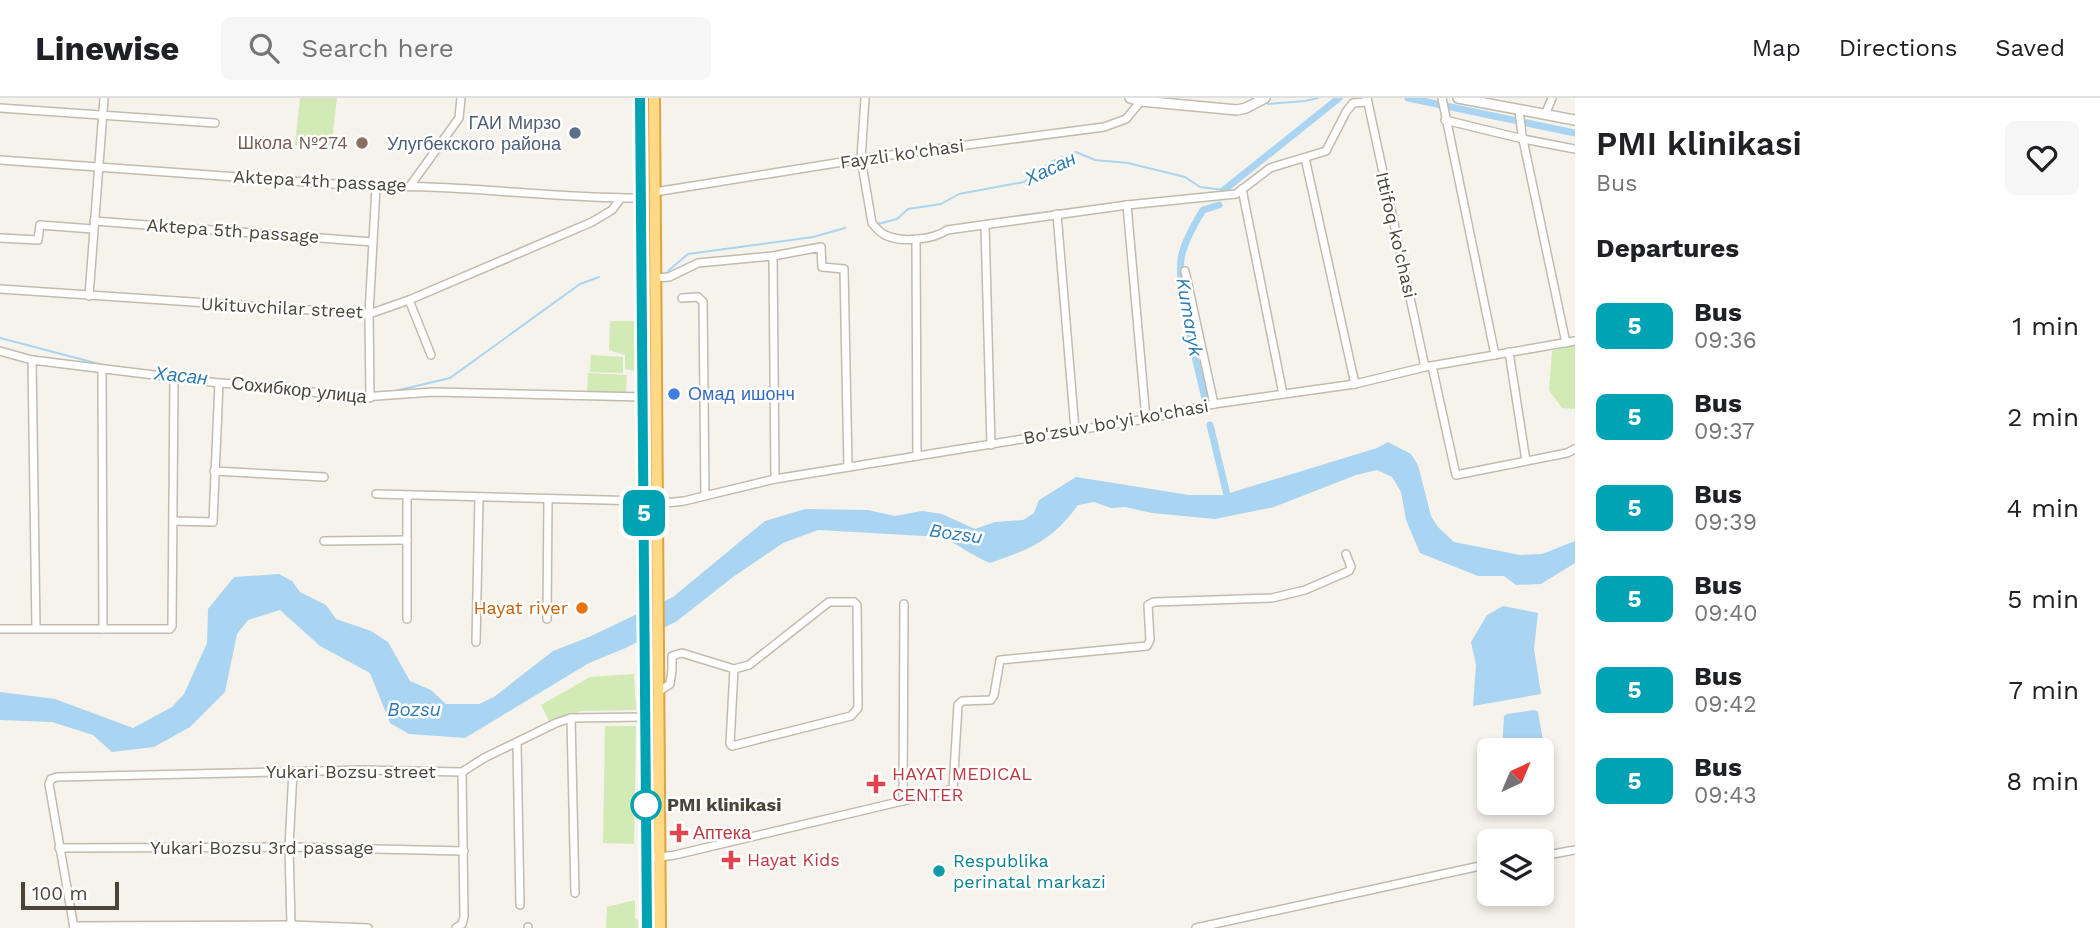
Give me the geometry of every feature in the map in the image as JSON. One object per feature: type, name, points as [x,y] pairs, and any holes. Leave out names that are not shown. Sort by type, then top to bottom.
[{"type":"highway","points":[[640,98],[647,928]]},
{"type":"highway","points":[[654,98],[660,928]]},
{"type":"highway","points":[[643,375],[656,375]]},
{"type":"street","points":[[89,296],[104,98]]},
{"type":"street","points":[[410,186],[460,118],[461,98]]},
{"type":"street","points":[[865,98],[861,159],[872,223],[888,237],[916,239],[940,235],[947,230],[1058,214],[1236,194],[1270,168],[1326,151],[1353,103],[1367,100]]},
{"type":"street","points":[[1130,98],[1237,110],[1265,98]]},
{"type":"street","points":[[1442,98],[1495,355]]},
{"type":"street","points":[[1462,98],[1575,120]]},
{"type":"street","points":[[1545,114],[1552,98]]},
{"type":"street","name":"Ittifoq ko'chasi","points":[[1367,100],[1456,475],[1526,461]]},
{"type":"street","name":"Fayzli ko'chasi","points":[[654,192],[861,159],[1104,127],[1126,119],[1141,101]]},
{"type":"street","points":[[0,108],[215,123]]},
{"type":"street","points":[[1519,110],[1566,343]]},
{"type":"street","points":[[1445,118],[1575,149]]},
{"type":"street","points":[[1305,158],[1355,384]]},
{"type":"street","name":"Aktepa 4th passage","points":[[0,160],[376,187],[410,186],[641,198]]},
{"type":"street","points":[[370,398],[369,314],[376,187]]},
{"type":"street","points":[[1242,189],[1283,394]]},
{"type":"street","name":"Ukituvchilar street","points":[[0,289],[369,314],[409,300],[593,222],[612,210],[621,198]]},
{"type":"street","points":[[1127,205],[1146,419]]},
{"type":"street","points":[[1058,214],[1075,430]]},
{"type":"street","name":"Aktepa 5th passage","points":[[0,238],[38,240],[40,225],[94,225],[373,242]]},
{"type":"street","points":[[985,226],[990,445]]},
{"type":"street","points":[[916,239],[918,456]]},
{"type":"street","points":[[655,278],[669,277],[698,263],[773,256],[821,247],[822,267],[844,270],[848,467]]},
{"type":"street","points":[[773,256],[775,479]]},
{"type":"street","points":[[1185,271],[1214,404]]},
{"type":"street","points":[[682,298],[698,297],[703,302],[705,495]]},
{"type":"street","points":[[409,300],[431,355]]},
{"type":"street","name":"Bo'zsuv bo'yi ko'chasi","points":[[657,504],[684,501],[775,479],[1146,419],[1214,404],[1355,384],[1429,367],[1575,341]]},
{"type":"street","name":"Сохибкор улица","points":[[0,351],[32,360],[219,383],[283,387],[327,396],[370,398],[433,392],[643,397]]},
{"type":"street","points":[[1509,352],[1526,461],[1575,449]]},
{"type":"street","points":[[32,360],[36,628]]},
{"type":"street","points":[[102,369],[103,629]]},
{"type":"street","points":[[0,629],[170,629],[174,377]]},
{"type":"street","points":[[173,521],[213,522],[219,383]]},
{"type":"street","points":[[214,471],[324,477]]},
{"type":"street","points":[[376,494],[644,500]]},
{"type":"street","points":[[407,495],[407,619]]},
{"type":"street","points":[[476,642],[479,498]]},
{"type":"street","points":[[547,619],[548,499]]},
{"type":"street","points":[[324,541],[407,540]]},
{"type":"street","points":[[646,859],[660,858],[953,789],[958,705],[962,701],[991,700],[1000,660],[1147,646],[1150,640],[1148,605],[1154,602],[1248,600],[1294,593],[1345,574],[1351,567],[1346,554]]},
{"type":"street","points":[[658,692],[670,684],[672,656],[682,653],[734,669],[749,665],[829,601],[854,602],[857,605],[858,708],[850,716],[732,746],[734,669]]},
{"type":"street","points":[[903,801],[904,604]]},
{"type":"street","name":"Yukari Bozsu street","points":[[59,848],[49,784],[51,779],[57,777],[293,771],[462,772],[484,758],[571,718],[645,717]]},
{"type":"street","points":[[571,718],[575,893]]},
{"type":"street","points":[[517,743],[520,905]]},
{"type":"street","points":[[291,925],[289,846],[293,771]]},
{"type":"street","points":[[456,928],[462,924],[464,917],[462,772]]},
{"type":"street","name":"Yukari Bozsu 3rd passage","points":[[59,848],[289,846],[464,851]]},
{"type":"street","points":[[59,848],[74,927],[291,925],[369,928]]},
{"type":"street","points":[[1554,854],[1575,850]]},
{"type":"street","points":[[1196,928],[1477,867]]},
{"type":"green space","points":[[300,98],[337,98],[331,149],[295,145]]},
{"type":"green space","points":[[645,98],[648,98],[650,129],[651,357],[647,357]]},
{"type":"green space","points":[[610,321],[635,321],[635,371],[625,369],[625,355],[609,350]]},
{"type":"green space","points":[[1575,344],[1575,409],[1562,408],[1549,390],[1552,351]]},
{"type":"green space","points":[[591,355],[623,357],[623,373],[590,372]]},
{"type":"green space","points":[[588,373],[627,375],[626,393],[587,392]]},
{"type":"green space","points":[[647,390],[651,390],[652,499],[647,499]]},
{"type":"green space","points":[[648,508],[653,508],[656,843],[651,844]]},
{"type":"green space","points":[[634,674],[636,710],[581,711],[550,723],[541,705],[590,677]]},
{"type":"green space","points":[[605,726],[636,726],[634,844],[603,843]]},
{"type":"green space","points":[[635,900],[638,928],[606,928],[607,907]]},
{"type":"water","name":"Bozsu","points":[[1388,442],[1411,454],[1418,465],[1431,516],[1454,542],[1520,555],[1542,554],[1575,541],[1575,563],[1541,584],[1516,585],[1504,576],[1478,576],[1420,553],[1406,520],[1401,492],[1392,477],[1377,470],[1356,475],[1274,507],[1215,519],[1152,513],[1125,507],[1111,508],[1094,502],[1078,505],[1058,528],[1039,543],[990,563],[942,537],[818,530],[783,543],[733,577],[677,621],[628,647],[589,663],[465,738],[409,734],[390,723],[370,673],[320,646],[280,610],[248,620],[237,634],[225,692],[190,727],[154,747],[112,752],[93,735],[52,722],[0,720],[0,692],[55,699],[133,728],[172,707],[184,694],[207,643],[208,609],[234,577],[279,574],[292,581],[300,592],[326,605],[336,619],[371,631],[388,642],[410,681],[431,690],[446,704],[479,704],[494,697],[553,651],[673,597],[765,521],[805,509],[868,510],[895,516],[922,511],[942,514],[975,529],[995,522],[1023,520],[1034,513],[1039,500],[1076,477],[1189,495],[1223,495],[1377,448]]},
{"type":"water","points":[[1503,606],[1538,613],[1534,649],[1541,694],[1473,706],[1476,665],[1471,642],[1487,615]]},
{"type":"water","points":[[1534,710],[1538,712],[1543,738],[1503,738],[1504,716]]},
{"type":"waterway","points":[[1268,104],[1318,98]]},
{"type":"waterway","name":"Kumaryk","points":[[1224,190],[1339,98]]},
{"type":"waterway","name":"Kumaryk","points":[[1408,98],[1575,133]]},
{"type":"waterway","name":"Хасан","points":[[878,224],[897,219],[908,209],[941,204],[959,194],[1024,182],[1051,162],[1076,152],[1095,160],[1128,163],[1185,177],[1200,187],[1224,190]]},
{"type":"waterway","name":"Kumaryk","points":[[1206,403],[1184,305],[1180,267],[1186,242],[1203,210],[1219,205]]},
{"type":"waterway","name":"Хасан","points":[[668,271],[688,254],[813,237],[845,228]]},
{"type":"waterway","name":"Хасан","points":[[395,391],[450,378],[580,284],[599,277]]},
{"type":"waterway","name":"Хасан","points":[[0,338],[107,366]]},
{"type":"waterway","name":"Хасан","points":[[140,370],[185,373],[207,378]]},
{"type":"waterway","name":"Kumaryk","points":[[1210,425],[1229,503]]},
{"type":"bus line","name":"5","points":[[640,98],[647,928]]},
{"type":"place","name":"ГАИ Мирзо Улугбекского района","points":[[575,133]]},
{"type":"place","name":"Школа №274","points":[[362,143]]},
{"type":"place","name":"Омад ишонч","points":[[674,394]]},
{"type":"place","name":"Hayat river","points":[[582,608]]},
{"type":"place","name":"HAYAT MEDICAL CENTER","points":[[876,784]]},
{"type":"place","name":"PMI klinikasi","points":[[646,805]]},
{"type":"place","name":"Аптека","points":[[679,833]]},
{"type":"place","name":"Hayat Kids","points":[[731,860]]},
{"type":"place","name":"Respublika perinatal markazi","points":[[939,871]]}]
